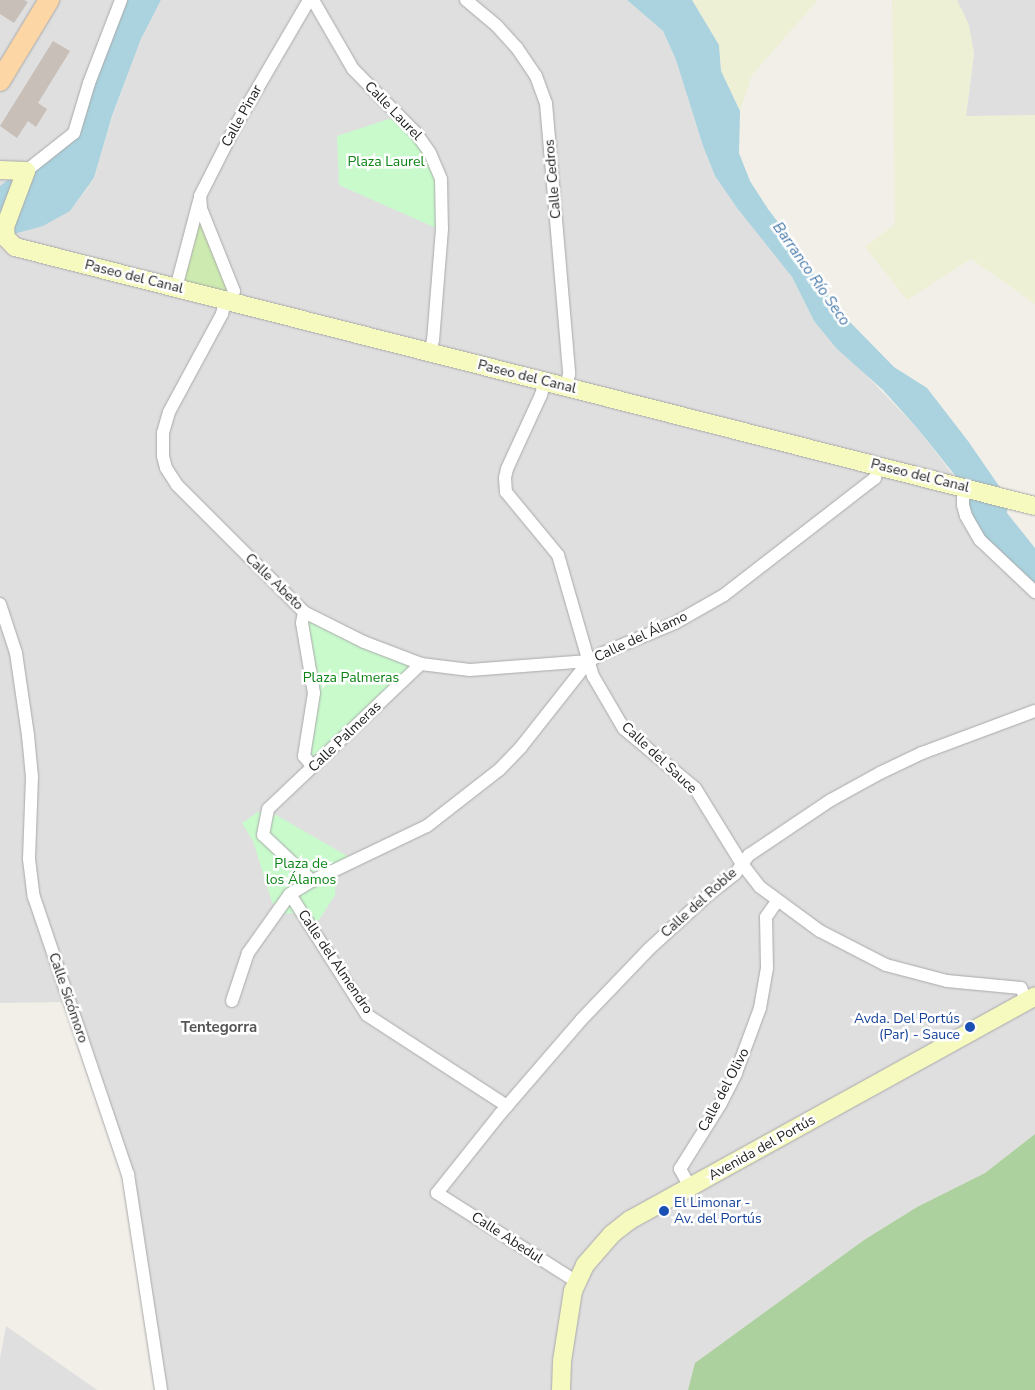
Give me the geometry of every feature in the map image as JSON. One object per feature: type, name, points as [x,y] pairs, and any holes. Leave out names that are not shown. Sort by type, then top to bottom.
[{"type":"main road","points":[[0,81],[49,0]]},
{"type":"street","points":[[5,212],[26,171],[74,133],[89,83],[120,0]]},
{"type":"street","name":"Calle Pinar","points":[[287,36],[303,0]]},
{"type":"street","name":"Calle Pinar","points":[[176,288],[200,196],[236,125],[287,36],[311,0]]},
{"type":"street","name":"Calle Laurel","points":[[311,0],[353,69],[416,133],[430,153],[441,179],[442,229],[433,340],[430,352]]},
{"type":"street","name":"Calle Cedros","points":[[466,0],[497,26],[517,48],[536,76],[546,103],[569,374],[566,387]]},
{"type":"street","points":[[0,170],[26,171]]},
{"type":"street","points":[[200,196],[200,210],[234,291],[228,301]]},
{"type":"street","name":"Paseo del Canal","points":[[5,212],[6,238],[12,246],[19,248],[1035,506]]},
{"type":"street","name":"Calle Abeto","points":[[228,301],[166,423],[162,444],[166,468],[183,492],[304,612],[364,642],[421,664],[470,670],[589,661]]},
{"type":"street","name":"Calle del Sauce","points":[[545,381],[541,395],[507,469],[505,486],[510,499],[546,538],[558,555],[593,676],[624,729],[695,788],[742,864],[760,888],[777,902],[842,944],[886,964],[947,981],[1020,988],[1031,998]]},
{"type":"street","name":"Calle del Álamo","points":[[312,881],[427,826],[478,788],[520,747],[589,661],[603,652],[675,623],[724,595],[875,478],[878,466]]},
{"type":"street","points":[[963,488],[963,505],[966,516],[980,540],[1035,592]]},
{"type":"street","name":"Calle Sicómoro","points":[[1,610],[16,654],[28,736],[32,777],[28,860],[34,897],[128,1174],[161,1390]]},
{"type":"street","points":[[304,612],[302,623],[314,692],[304,756],[313,767]]},
{"type":"street","name":"Calle Palmeras","points":[[312,881],[263,834],[268,810],[421,664]]},
{"type":"street","name":"Calle del Roble","points":[[438,1193],[507,1106],[581,1020],[649,949],[708,895],[735,874],[749,855],[831,800],[880,774],[922,753],[1035,711]]},
{"type":"street","name":"Calle del Almendro","points":[[312,881],[290,894],[367,1015],[507,1106]]},
{"type":"street","points":[[232,1001],[248,953],[290,894]]},
{"type":"street","name":"Calle del Olivo","points":[[690,1187],[680,1169],[720,1105],[736,1073],[760,1008],[767,968],[766,917],[777,902]]},
{"type":"street","name":"Avenida del Portús","points":[[561,1390],[568,1315],[576,1282],[590,1258],[612,1234],[630,1220],[1031,998]]},
{"type":"street","name":"Calle Abedul","points":[[438,1193],[576,1282]]},
{"type":"shaded area","points":[[0,0],[116,0],[70,130],[0,186]]},
{"type":"shaded area","points":[[161,0],[627,0],[663,31],[676,60],[703,146],[715,176],[737,208],[792,277],[814,321],[918,429],[963,488],[1035,592],[1035,1134],[985,1173],[917,1207],[864,1240],[696,1363],[688,1390],[161,1390],[128,1174],[69,1002],[0,1003],[0,233],[70,211],[94,179],[112,117],[141,39]]},
{"type":"shaded area","points":[[957,0],[1035,0],[1035,116],[966,116],[974,53]]},
{"type":"shaded area","points":[[6,1326],[97,1390],[0,1390],[0,1359]]},
{"type":"green space","points":[[692,0],[818,0],[752,75],[740,111],[721,71],[719,45]]},
{"type":"green space","points":[[892,0],[957,0],[969,25],[974,53],[966,116],[1035,115],[1035,304],[971,259],[907,300],[865,247],[895,224]]},
{"type":"green space","name":"Plaza Laurel","points":[[395,117],[436,166],[436,228],[339,185],[337,136]]},
{"type":"green space","points":[[200,196],[231,302],[176,288]]},
{"type":"green space","name":"Plaza Palmeras","points":[[304,612],[421,664],[313,767],[304,756],[310,724]]},
{"type":"green space","name":"Plaza de los Álamos","points":[[258,812],[276,815],[349,857],[336,876],[335,895],[317,923],[292,913],[282,914],[272,902],[253,841],[242,823]]},
{"type":"green space","points":[[1035,1134],[1035,1390],[688,1390],[695,1363],[864,1240],[917,1207],[985,1173]]},
{"type":"water","points":[[116,0],[161,0],[141,39],[112,116],[94,178],[70,211],[43,226],[10,235],[0,233],[0,186],[70,130]]},
{"type":"water","name":"Barranco Río Seco","points":[[627,0],[692,0],[719,45],[721,71],[740,111],[739,153],[750,181],[768,209],[799,250],[820,285],[847,319],[894,367],[927,388],[968,441],[1008,499],[1007,513],[1035,548],[1035,592],[971,527],[965,488],[918,429],[883,390],[837,349],[814,321],[792,277],[737,208],[715,176],[703,146],[676,60],[663,31]]},
{"type":"building","points":[[0,0],[24,0],[28,2],[14,23],[0,14]]},
{"type":"building","points":[[53,41],[70,51],[38,103],[47,109],[36,127],[28,121],[17,138],[0,126]]},
{"type":"place","name":"Avda. Del Portús (Par) - Sauce","points":[[970,1027]]},
{"type":"place","name":"El Limonar - Av. del Portús","points":[[664,1211]]},
{"type":"district","name":"Tentegorra","points":[[219,1028]]}]
